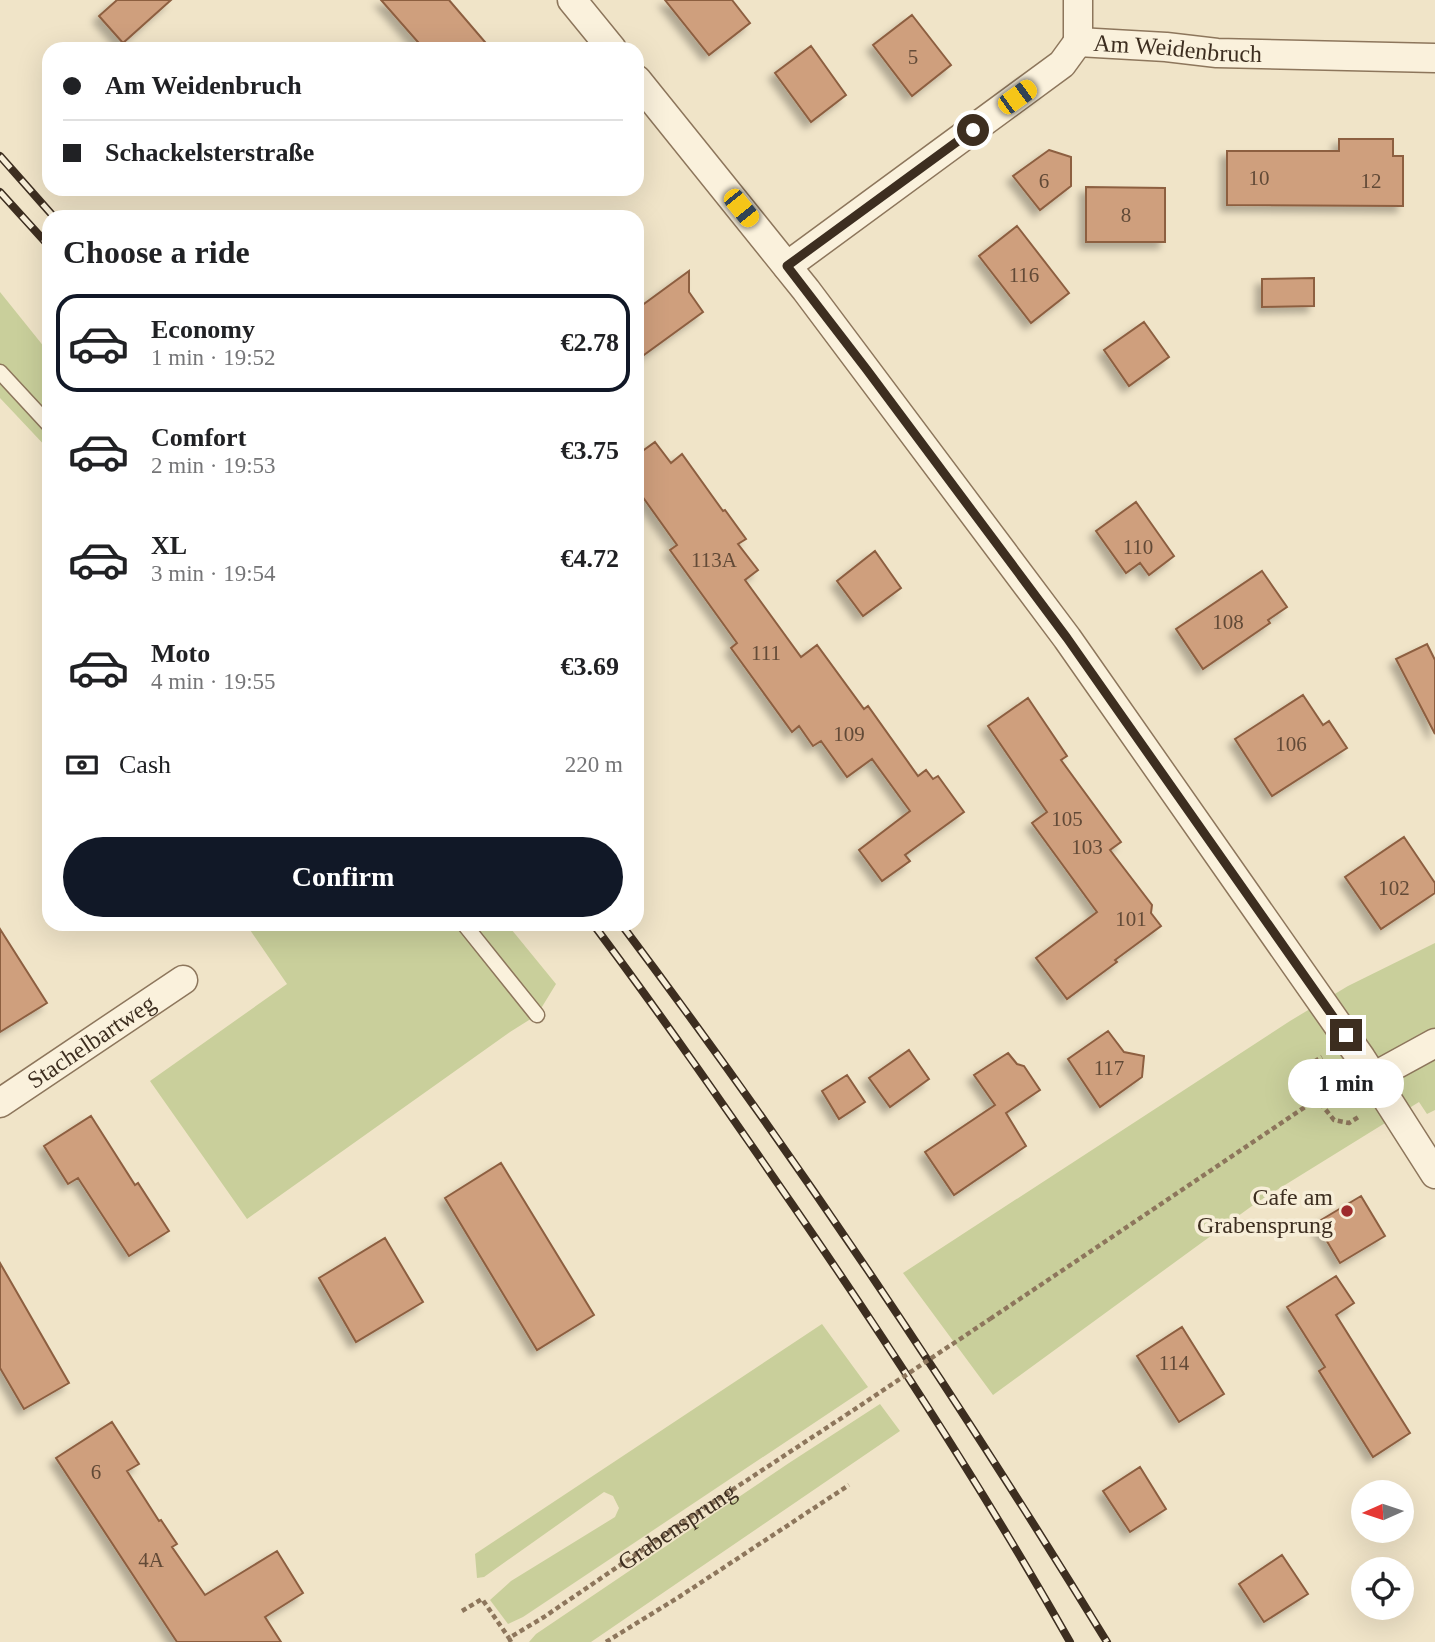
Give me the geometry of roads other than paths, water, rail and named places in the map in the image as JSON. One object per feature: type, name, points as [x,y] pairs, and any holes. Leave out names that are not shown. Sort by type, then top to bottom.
[{"type":"street","points":[[1078,0],[1078,41]]},
{"type":"street","points":[[581,3],[607,42]]},
{"type":"street","name":"Am Weidenbruch","points":[[787,266],[1062,64],[1078,41],[1217,53],[1435,58]]},
{"type":"street","points":[[644,89],[876,381],[1067,638],[1330,1013],[1435,1174]]},
{"type":"street","name":"Stachelbartweg","points":[[0,1103],[183,980]]},
{"type":"street","points":[[1373,1077],[1435,1043]]},
{"type":"lane","points":[[0,372],[42,417]]},
{"type":"lane","points":[[470,931],[537,1015]]},
{"type":"railway","points":[[0,156],[48,210]]},
{"type":"railway","points":[[0,192],[42,238]]},
{"type":"railway","points":[[598,931],[719,1098],[865,1311],[971,1475],[1070,1642]]},
{"type":"railway","points":[[626,931],[749,1099],[873,1277],[1107,1642]]},
{"type":"place","name":"Cafe am Grabensprung","points":[[1347,1211]]}]
